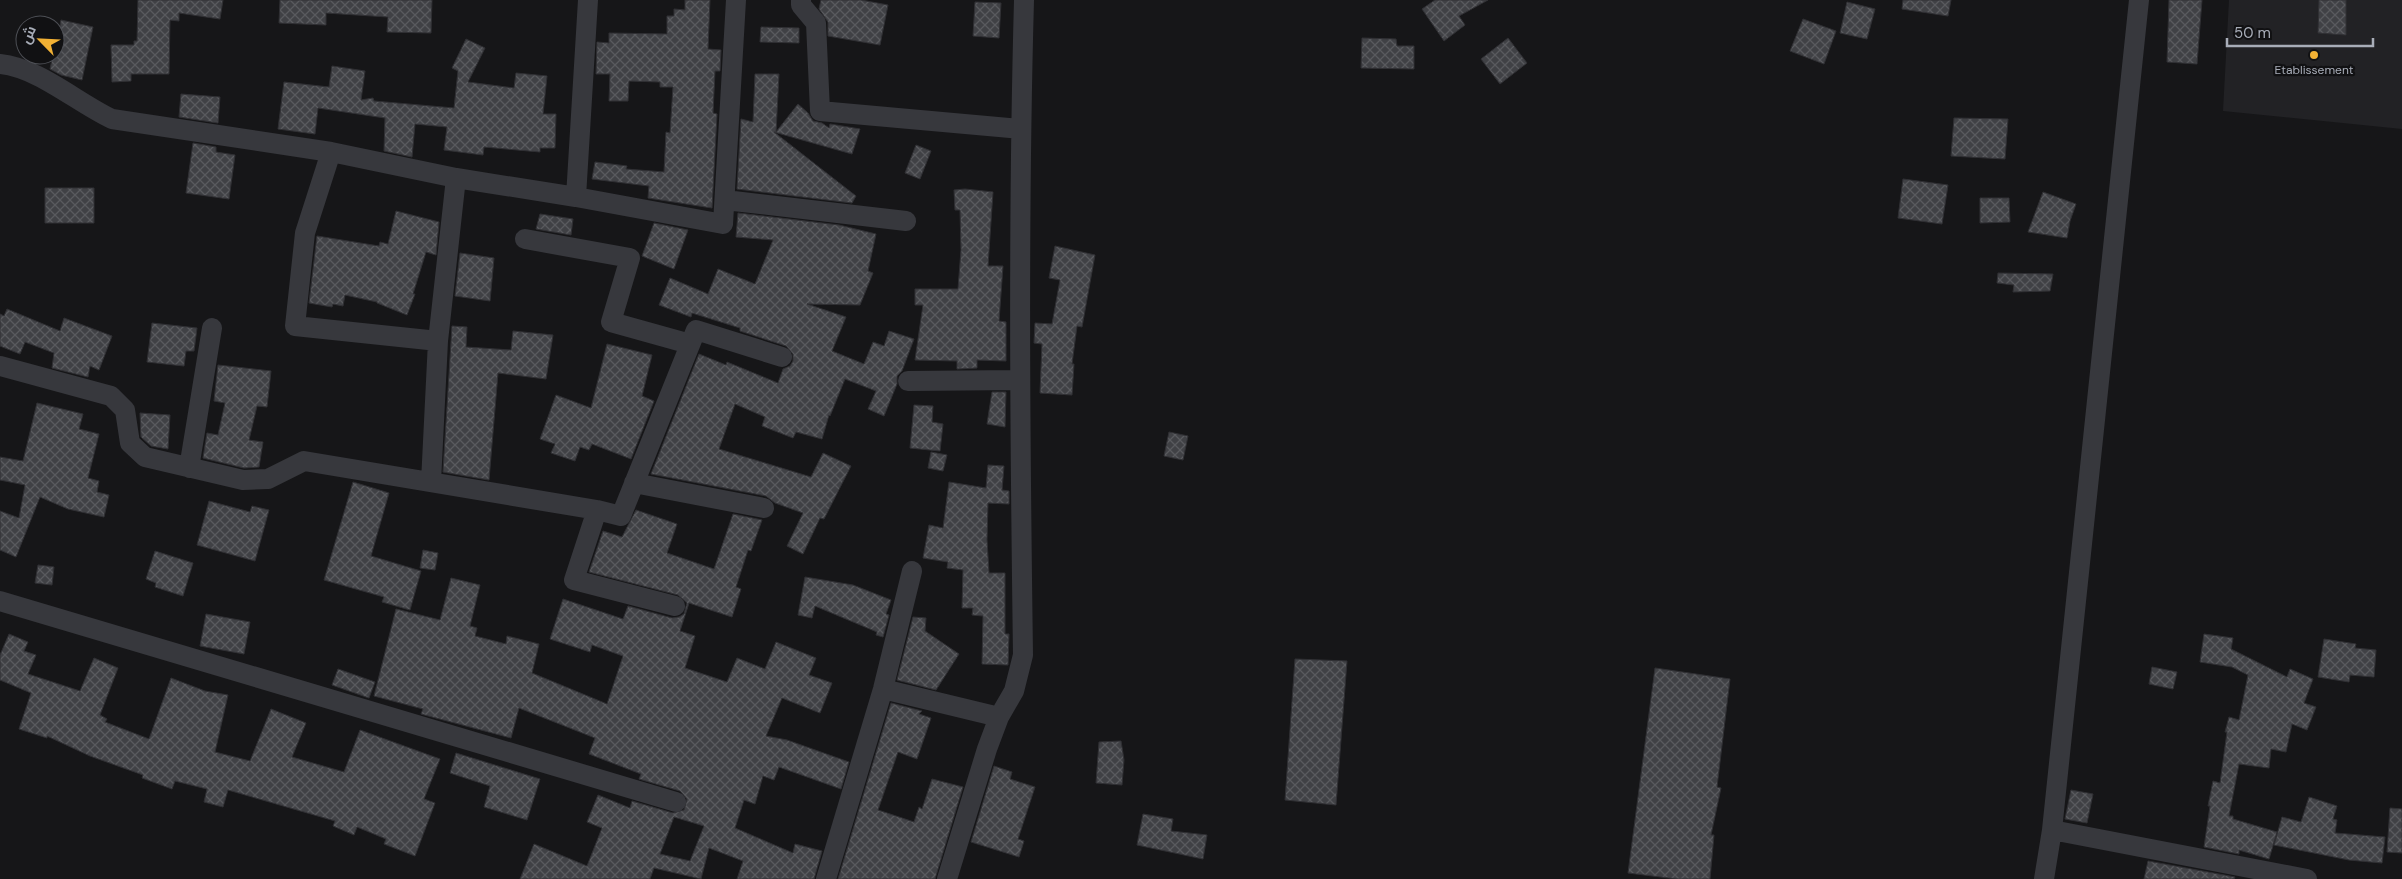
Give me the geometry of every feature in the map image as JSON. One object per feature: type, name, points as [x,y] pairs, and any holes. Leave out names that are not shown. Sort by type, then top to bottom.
[{"type":"street","points":[[576,197],[588,0]]},
{"type":"street","points":[[0,64],[31,72],[90,109],[112,119],[331,152],[456,178],[576,197],[723,224],[736,0]]},
{"type":"street","points":[[801,0],[801,5],[816,23],[820,111],[1020,129]]},
{"type":"street","points":[[947,879],[987,749],[1000,717],[1014,691],[1023,655],[1019,380],[1020,129],[1024,0]]},
{"type":"street","points":[[2044,879],[2052,830],[2139,0]]},
{"type":"street","points":[[331,152],[305,233],[295,326],[438,341]]},
{"type":"street","points":[[431,482],[438,341],[456,178]]},
{"type":"street","points":[[725,200],[906,221]]},
{"type":"street","points":[[525,239],[630,258],[611,322],[690,344]]},
{"type":"street","points":[[189,468],[212,328]]},
{"type":"street","points":[[0,366],[111,396],[125,410],[130,443],[145,457],[189,468],[243,480],[268,479],[304,461],[597,510],[621,516],[696,330],[782,357]]},
{"type":"street","points":[[908,381],[1019,380]]},
{"type":"street","points":[[634,483],[764,508]]},
{"type":"street","points":[[597,510],[574,580],[675,606]]},
{"type":"street","points":[[826,879],[883,688],[912,571]]},
{"type":"street","points":[[0,601],[676,802]]},
{"type":"street","points":[[883,688],[1000,717]]},
{"type":"street","points":[[2052,830],[2307,879]]},
{"type":"shaded area","name":"Etablissement","points":[[2229,0],[2402,0],[2402,129],[2223,111]]},
{"type":"building","points":[[138,0],[223,0],[220,19],[179,13],[179,21],[170,20],[169,74],[131,74],[131,81],[112,82],[111,45],[134,45],[134,41],[137,41]]},
{"type":"building","points":[[280,0],[432,0],[431,33],[387,32],[388,17],[326,13],[326,25],[279,23]]},
{"type":"building","points":[[685,0],[710,0],[708,49],[721,50],[720,71],[715,71],[713,113],[717,114],[712,208],[648,198],[649,186],[592,179],[595,162],[627,166],[626,169],[664,172],[666,132],[670,133],[673,87],[660,87],[660,82],[629,81],[628,101],[609,101],[610,74],[596,74],[597,42],[609,43],[609,33],[667,34],[667,16],[674,16],[674,9],[685,10]]},
{"type":"building","points":[[821,0],[861,0],[888,5],[880,45],[828,36],[828,22],[819,9]]},
{"type":"building","points":[[1435,0],[1488,0],[1459,16],[1465,25],[1444,41],[1422,9]]},
{"type":"building","points":[[1903,0],[1951,0],[1948,16],[1902,9]]},
{"type":"building","points":[[2169,0],[2202,0],[2197,64],[2167,62]]},
{"type":"building","points":[[2319,0],[2346,0],[2346,35],[2318,33]]},
{"type":"building","points":[[975,2],[1001,3],[999,38],[973,36]]},
{"type":"building","points":[[1847,2],[1875,9],[1867,39],[1840,33]]},
{"type":"building","points":[[1803,19],[1836,31],[1824,64],[1790,51]]},
{"type":"building","points":[[65,21],[93,27],[82,80],[61,75],[50,69],[51,65],[65,65]]},
{"type":"building","points":[[761,27],[799,28],[799,43],[760,42]]},
{"type":"building","points":[[1362,38],[1396,39],[1397,46],[1414,46],[1414,69],[1361,68]]},
{"type":"building","points":[[1508,38],[1527,63],[1500,84],[1481,59]]},
{"type":"building","points":[[466,39],[485,48],[468,82],[514,88],[516,73],[547,76],[543,114],[556,114],[555,148],[540,148],[540,152],[484,147],[483,155],[444,150],[447,127],[415,124],[412,157],[384,151],[385,118],[318,108],[315,134],[278,129],[284,82],[329,87],[332,66],[365,71],[361,100],[373,98],[374,101],[454,108],[458,71],[452,68]]},
{"type":"building","points":[[755,74],[779,74],[776,132],[798,104],[808,113],[813,121],[822,123],[829,128],[830,124],[860,129],[852,154],[774,132],[856,196],[852,203],[737,189],[741,119],[753,122]]},
{"type":"building","points":[[181,94],[220,97],[218,123],[179,117]]},
{"type":"building","points":[[1954,118],[2008,119],[2005,159],[1951,156]]},
{"type":"building","points":[[193,143],[216,147],[216,152],[235,155],[229,199],[186,193]]},
{"type":"building","points":[[916,145],[931,151],[920,179],[905,173]]},
{"type":"building","points":[[1903,179],[1948,185],[1942,224],[1898,218]]},
{"type":"building","points":[[45,188],[94,188],[94,223],[45,223]]},
{"type":"building","points":[[965,189],[993,192],[988,266],[1003,266],[999,321],[1006,322],[1006,361],[977,360],[977,368],[957,369],[957,361],[915,360],[923,305],[915,305],[915,289],[958,289],[961,250],[960,210],[955,210],[954,190]]},
{"type":"building","points":[[2043,192],[2076,204],[2067,238],[2028,232]]},
{"type":"building","points":[[1980,198],[2009,198],[2010,222],[1980,223]]},
{"type":"building","points":[[396,211],[439,222],[436,255],[426,252],[413,294],[415,294],[407,315],[377,302],[345,295],[343,306],[333,304],[332,307],[309,303],[317,236],[379,246],[380,242],[388,244]]},
{"type":"building","points":[[738,213],[839,225],[876,234],[868,271],[873,273],[860,305],[807,304],[846,317],[832,351],[864,364],[873,342],[884,346],[889,331],[914,339],[902,371],[897,376],[897,384],[884,416],[868,409],[876,391],[845,379],[829,415],[822,439],[796,432],[793,438],[762,426],[765,417],[735,404],[719,449],[811,477],[823,453],[851,466],[824,519],[820,518],[803,554],[787,546],[803,513],[775,503],[766,496],[651,474],[699,354],[726,365],[727,362],[778,383],[783,369],[790,366],[793,361],[793,354],[786,346],[740,331],[740,328],[692,313],[691,317],[659,305],[670,278],[708,294],[718,269],[755,284],[773,240],[736,237]]},
{"type":"building","points":[[540,214],[573,219],[571,235],[536,229]]},
{"type":"building","points":[[654,223],[688,230],[674,269],[642,256]]},
{"type":"building","points":[[1055,246],[1095,255],[1082,327],[1077,326],[1072,364],[1074,364],[1072,395],[1040,393],[1042,344],[1034,343],[1035,323],[1052,324],[1060,280],[1049,278]]},
{"type":"building","points":[[460,253],[494,258],[490,301],[455,296]]},
{"type":"building","points":[[1998,273],[2053,274],[2050,291],[2013,292],[2014,285],[1997,283]]},
{"type":"building","points":[[7,309],[60,331],[64,318],[112,336],[99,370],[90,366],[88,377],[52,368],[54,353],[25,342],[20,354],[0,346],[0,314],[4,316]]},
{"type":"building","points":[[152,323],[197,328],[194,351],[186,351],[184,366],[147,362]]},
{"type":"building","points":[[452,326],[467,327],[466,347],[511,350],[513,331],[553,335],[546,379],[498,373],[489,480],[443,472]]},
{"type":"building","points":[[607,344],[652,355],[642,396],[654,401],[631,459],[592,444],[589,450],[580,447],[575,461],[551,453],[555,444],[540,439],[556,395],[591,408]]},
{"type":"building","points":[[218,365],[271,371],[267,407],[257,406],[249,440],[263,442],[259,467],[244,468],[203,458],[207,433],[218,435],[225,403],[214,401]]},
{"type":"building","points":[[992,392],[1006,392],[1005,427],[987,424]]},
{"type":"building","points":[[37,403],[83,414],[79,429],[99,434],[88,478],[99,481],[97,492],[109,495],[104,517],[68,509],[40,497],[16,557],[0,550],[0,511],[19,518],[25,485],[0,480],[0,457],[23,461]]},
{"type":"building","points":[[914,405],[933,406],[932,422],[943,424],[940,451],[910,448]]},
{"type":"building","points":[[140,413],[170,415],[168,449],[151,446],[141,437]]},
{"type":"building","points":[[1169,432],[1188,436],[1183,460],[1164,456]]},
{"type":"building","points":[[931,452],[947,455],[943,471],[928,468]]},
{"type":"building","points":[[988,465],[1004,466],[1002,490],[1009,491],[1009,504],[988,503],[987,540],[989,573],[1005,573],[1005,634],[1009,634],[1008,665],[982,664],[983,616],[972,615],[973,608],[962,608],[963,570],[947,568],[948,562],[923,558],[929,525],[943,528],[949,482],[986,488]]},
{"type":"building","points":[[353,482],[389,493],[371,556],[421,571],[410,610],[382,602],[384,597],[324,580]]},
{"type":"building","points":[[209,501],[250,512],[252,506],[269,510],[255,561],[197,545]]},
{"type":"building","points":[[636,510],[677,524],[667,553],[714,569],[733,514],[762,520],[751,551],[748,550],[736,587],[741,589],[732,617],[689,603],[680,631],[695,636],[685,668],[727,682],[737,658],[765,669],[776,642],[816,658],[809,675],[832,683],[820,713],[782,698],[766,736],[787,740],[849,762],[841,789],[779,767],[774,780],[763,776],[755,804],[744,800],[735,828],[793,853],[795,844],[822,851],[814,879],[737,879],[743,861],[709,848],[701,879],[654,868],[650,879],[520,879],[534,844],[587,866],[602,828],[587,822],[598,795],[630,808],[632,801],[673,813],[684,810],[687,799],[680,791],[639,779],[641,774],[589,754],[595,738],[519,708],[511,738],[421,714],[423,709],[374,696],[396,609],[440,620],[451,578],[480,585],[470,626],[477,628],[475,636],[506,644],[507,636],[539,644],[532,673],[607,704],[623,656],[592,645],[590,652],[550,639],[563,599],[623,619],[628,606],[672,618],[679,617],[684,614],[687,603],[678,595],[589,572],[603,531],[622,537]],"holes":[[[674,817],[704,826],[690,861],[660,854]]]},
{"type":"building","points":[[423,550],[438,553],[435,570],[420,568]]},
{"type":"building","points":[[155,551],[193,563],[183,596],[155,587],[156,583],[146,579]]},
{"type":"building","points":[[38,565],[54,567],[52,585],[35,583]]},
{"type":"building","points":[[805,577],[853,585],[891,600],[886,614],[889,615],[883,637],[876,635],[877,632],[815,606],[812,618],[798,615]]},
{"type":"building","points":[[206,614],[250,622],[244,654],[200,646]]},
{"type":"building","points":[[913,617],[926,618],[925,631],[959,654],[936,690],[897,680]]},
{"type":"building","points":[[9,634],[28,642],[24,651],[36,655],[28,674],[80,691],[94,658],[118,668],[100,715],[107,719],[105,722],[149,739],[171,678],[205,691],[228,695],[215,752],[250,761],[271,709],[306,723],[292,757],[344,772],[360,730],[440,759],[424,799],[435,803],[415,856],[384,844],[386,839],[357,827],[354,835],[333,826],[335,821],[228,790],[223,807],[204,802],[207,789],[175,781],[172,789],[142,778],[143,775],[90,756],[47,736],[47,738],[19,729],[31,693],[0,680],[0,655]]},
{"type":"building","points":[[2204,634],[2233,638],[2231,649],[2287,677],[2290,669],[2313,679],[2304,703],[2316,707],[2307,730],[2292,724],[2286,752],[2271,749],[2269,768],[2239,764],[2229,816],[2233,816],[2233,819],[2277,832],[2269,859],[2239,850],[2239,854],[2204,847],[2210,806],[2208,806],[2213,781],[2220,783],[2227,732],[2225,732],[2229,717],[2239,720],[2248,675],[2232,667],[2200,662]]},
{"type":"building","points":[[2324,639],[2356,644],[2355,648],[2376,650],[2374,677],[2350,675],[2349,682],[2318,677]]},
{"type":"building","points":[[1295,659],[1347,661],[1336,805],[1285,800]]},
{"type":"building","points":[[2152,667],[2177,672],[2173,689],[2149,684]]},
{"type":"building","points":[[1655,668],[1730,679],[1717,787],[1721,788],[1711,835],[1714,835],[1710,879],[1677,879],[1628,873]]},
{"type":"building","points":[[338,669],[375,682],[369,698],[332,685]]},
{"type":"building","points":[[891,703],[922,711],[919,714],[931,718],[917,759],[898,752],[878,810],[914,822],[919,807],[922,809],[932,779],[963,787],[935,879],[838,879]]},
{"type":"building","points":[[1121,741],[1124,760],[1122,785],[1096,783],[1099,742]]},
{"type":"building","points":[[456,753],[540,779],[527,820],[484,807],[490,786],[450,773]]},
{"type":"building","points":[[994,766],[1012,772],[1010,779],[1035,787],[1018,839],[1024,841],[1019,857],[971,842]]},
{"type":"building","points":[[2071,790],[2093,794],[2087,823],[2065,819]]},
{"type":"building","points":[[2309,797],[2337,806],[2333,819],[2337,820],[2335,833],[2385,837],[2382,863],[2349,860],[2274,845],[2282,817],[2301,822]]},
{"type":"building","points":[[2390,808],[2402,809],[2402,853],[2387,852]]},
{"type":"building","points":[[1143,814],[1173,819],[1171,831],[1207,835],[1203,859],[1137,845]]},
{"type":"building","points":[[2148,861],[2235,877],[2234,879],[2144,879]]},
{"type":"place","name":"Etablissement","points":[[2314,55]]}]
